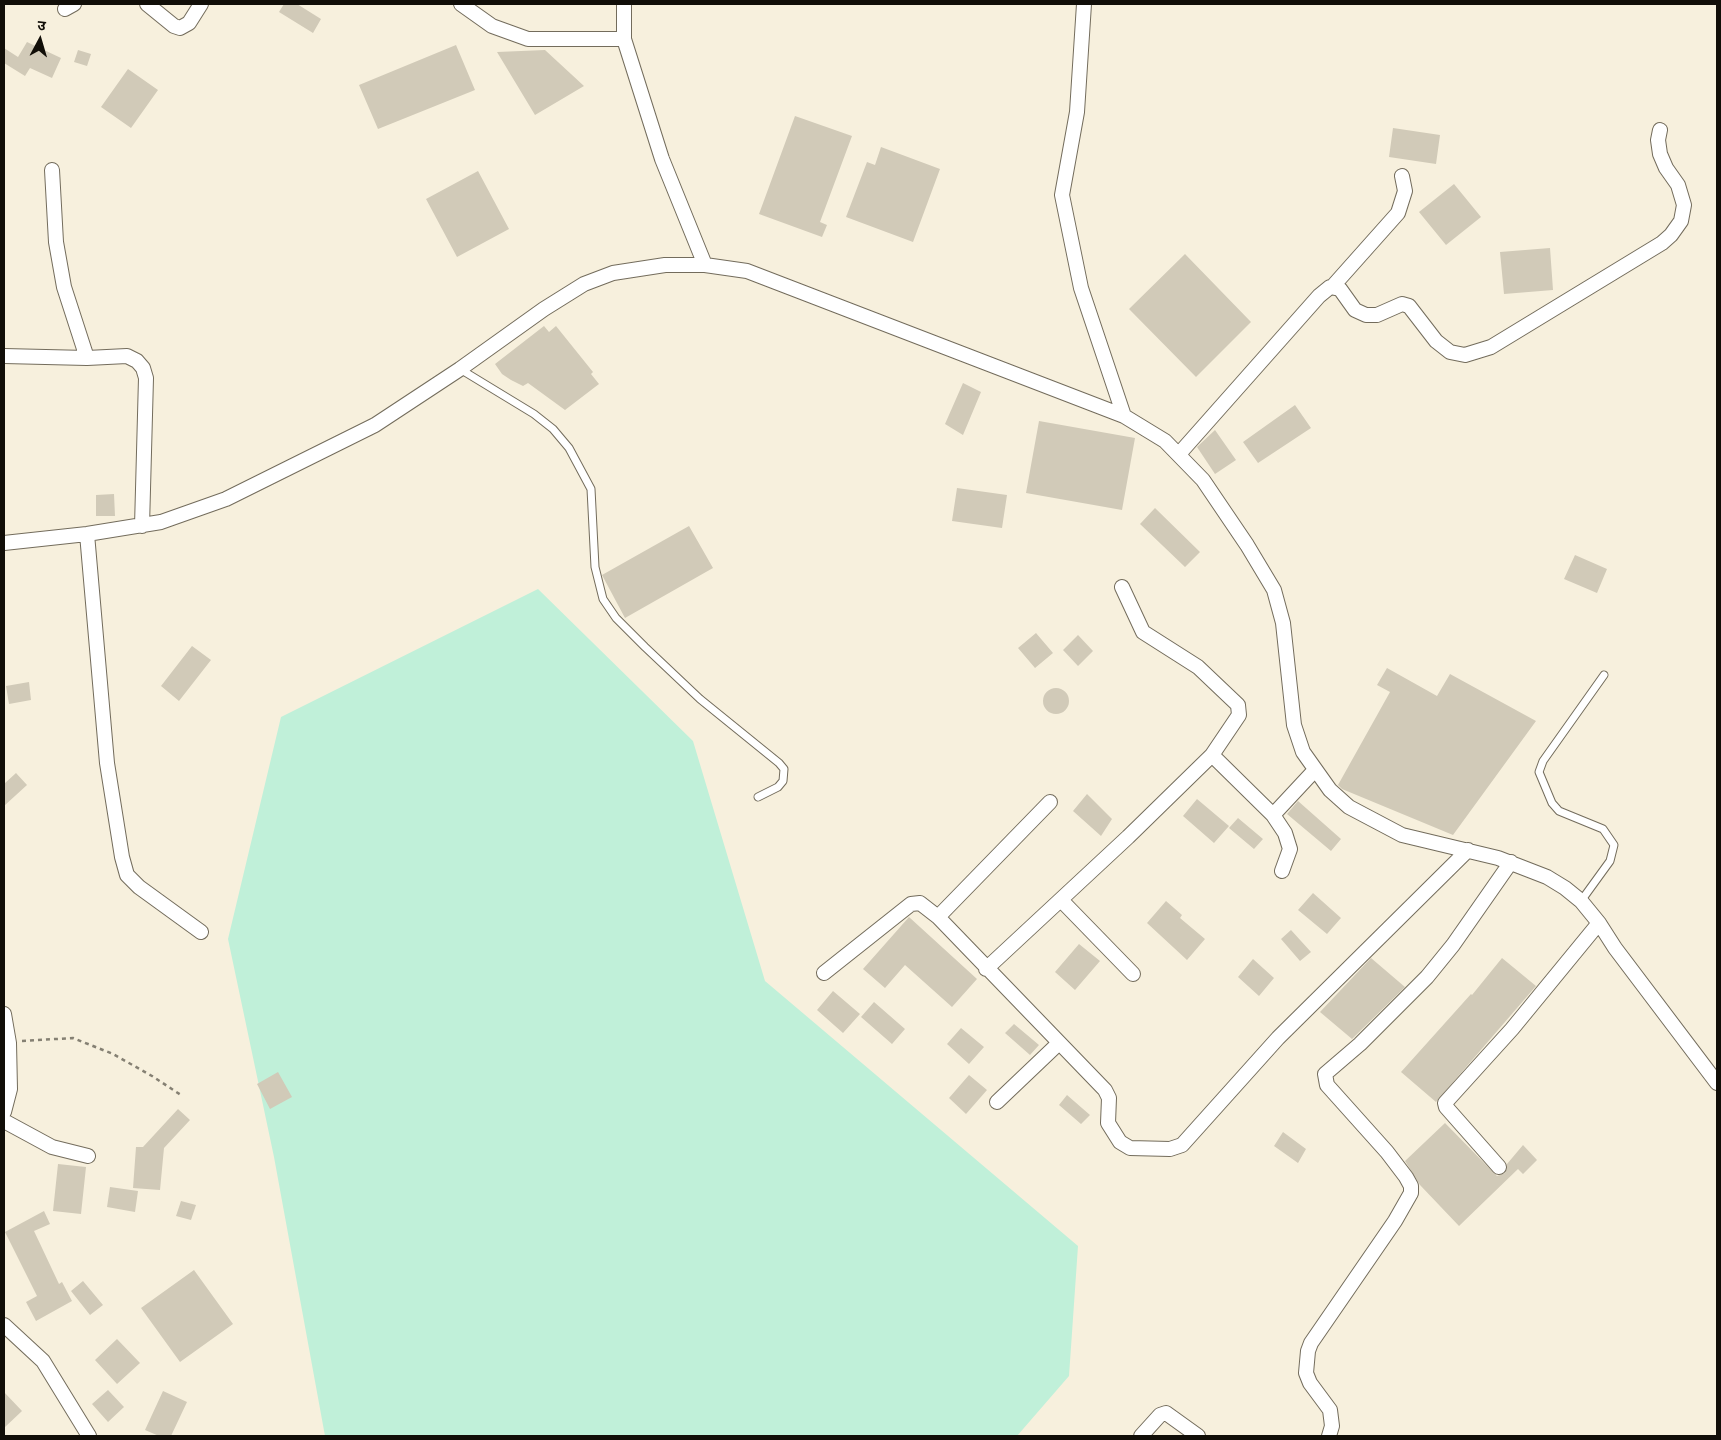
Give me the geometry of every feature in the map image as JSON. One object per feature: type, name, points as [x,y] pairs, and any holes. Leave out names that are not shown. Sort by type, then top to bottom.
[{"type":"street","points":[[147,4],[174,26],[180,28],[189,23],[201,4]]},
{"type":"street","points":[[461,4],[492,26],[528,40],[624,39]]},
{"type":"street","points":[[624,4],[624,39],[662,159],[705,265]]},
{"type":"street","points":[[1084,4],[1078,102],[1062,195],[1081,288],[1124,416]]},
{"type":"street","points":[[1333,286],[1342,291],[1355,310],[1366,315],[1377,315],[1397,305],[1409,306],[1436,341],[1456,354],[1465,355],[1491,347],[1654,248],[1671,235],[1681,221],[1684,200],[1678,185],[1666,168],[1660,154],[1660,130]]},
{"type":"street","points":[[52,170],[56,242],[64,287],[87,358]]},
{"type":"street","points":[[1180,454],[1319,296],[1333,286],[1398,213],[1405,191],[1402,176]]},
{"type":"street","points":[[4,543],[142,526],[185,514],[226,499],[375,425],[584,284],[613,273],[638,268],[705,265],[747,271],[1124,416],[1146,428],[1180,454],[1203,480],[1247,545],[1274,590],[1283,623],[1294,725],[1303,752],[1314,771],[1330,790],[1349,807],[1402,835],[1511,862],[1547,877],[1580,901],[1599,922],[1615,948],[1717,1083]]},
{"type":"street","points":[[4,356],[87,358],[127,356],[137,361],[143,368],[146,378],[142,526]]},
{"type":"street","points":[[87,534],[106,763],[122,857],[128,875],[139,887],[200,932]]},
{"type":"street","points":[[986,969],[1212,755],[1236,723],[1240,712],[1238,705],[1198,667],[1143,632],[1122,587]]},
{"type":"street","points":[[1212,755],[1273,814],[1285,833],[1290,849],[1282,870]]},
{"type":"street","points":[[1273,814],[1314,771]]},
{"type":"street","points":[[938,917],[1050,802]]},
{"type":"street","points":[[824,973],[911,904],[920,903],[938,917],[1107,1093],[1108,1123],[1120,1142],[1130,1148],[1149,1150],[1170,1149],[1182,1145],[1278,1038],[1468,850]]},
{"type":"street","points":[[1329,1436],[1332,1426],[1330,1410],[1310,1383],[1306,1373],[1308,1351],[1311,1343],[1395,1221],[1411,1193],[1406,1177],[1387,1152],[1327,1085],[1325,1074],[1360,1044],[1427,978],[1511,862]]},
{"type":"street","points":[[1061,900],[1133,974]]},
{"type":"street","points":[[1498,1167],[1446,1107],[1445,1103],[1512,1029],[1599,922]]},
{"type":"street","points":[[4,1014],[9,1043],[10,1089],[4,1112]]},
{"type":"street","points":[[996,1102],[1059,1043]]},
{"type":"street","points":[[4,1121],[52,1147],[88,1156]]},
{"type":"street","points":[[4,1325],[43,1360],[89,1436]]},
{"type":"street","points":[[1141,1436],[1160,1415],[1166,1413],[1198,1436]]},
{"type":"lane","points":[[460,369],[534,414],[553,429],[569,448],[591,489],[595,567],[603,600],[616,618],[700,699],[784,769],[783,781],[778,787],[758,797]]},
{"type":"lane","points":[[1580,901],[1610,861],[1614,845],[1603,829],[1559,811],[1552,803],[1539,772],[1543,761],[1604,675]]},
{"type":"path","points":[[9,1043],[73,1038],[113,1054],[181,1095]]},
{"type":"green space","points":[[538,589],[693,741],[765,981],[1078,1246],[1069,1376],[1017,1436],[325,1436],[274,1157],[228,939],[281,717]]},
{"type":"building","points":[[284,4],[297,4],[321,19],[313,33],[279,12]]},
{"type":"building","points":[[27,42],[61,58],[52,78],[30,68],[25,76],[4,63],[4,48],[18,57]]},
{"type":"building","points":[[456,45],[475,90],[378,129],[359,85]]},
{"type":"building","points":[[78,50],[91,54],[87,66],[74,62]]},
{"type":"building","points":[[545,50],[584,86],[535,115],[497,52]]},
{"type":"building","points":[[128,69],[158,90],[131,128],[101,107]]},
{"type":"building","points":[[795,116],[852,136],[820,222],[827,225],[822,237],[759,214]]},
{"type":"building","points":[[1393,128],[1440,135],[1436,164],[1389,157]]},
{"type":"building","points":[[881,147],[940,169],[913,242],[846,217],[867,162],[875,165]]},
{"type":"building","points":[[478,171],[509,229],[457,257],[426,199]]},
{"type":"building","points":[[1454,184],[1481,217],[1446,245],[1419,212]]},
{"type":"building","points":[[1550,248],[1553,290],[1504,294],[1500,252]]},
{"type":"building","points":[[1185,254],[1251,322],[1196,377],[1129,309]]},
{"type":"building","points":[[544,326],[549,332],[556,326],[593,372],[591,374],[599,384],[565,410],[528,383],[523,386],[511,380],[502,374],[495,364]]},
{"type":"building","points":[[963,383],[981,392],[963,435],[945,424]]},
{"type":"building","points":[[1295,405],[1311,428],[1258,463],[1243,442]]},
{"type":"building","points":[[1039,421],[1135,438],[1122,510],[1026,493]]},
{"type":"building","points":[[1215,430],[1236,460],[1215,474],[1197,447]]},
{"type":"building","points":[[957,488],[1007,495],[1002,528],[952,521]]},
{"type":"building","points":[[114,494],[115,516],[96,516],[96,495]]},
{"type":"building","points":[[1155,508],[1200,552],[1185,567],[1140,524]]},
{"type":"building","points":[[689,526],[713,568],[625,618],[602,575]]},
{"type":"building","points":[[1575,555],[1607,569],[1597,593],[1564,579]]},
{"type":"building","points":[[1036,633],[1053,653],[1035,668],[1018,648]]},
{"type":"building","points":[[1078,635],[1093,651],[1078,666],[1063,650]]},
{"type":"building","points":[[192,646],[211,660],[179,701],[161,686]]},
{"type":"building","points":[[1387,668],[1437,696],[1450,674],[1536,721],[1453,835],[1342,789],[1338,785],[1390,692],[1377,685]]},
{"type":"building","points":[[29,682],[31,700],[9,704],[6,686]]},
{"type":"building","points":[[1056,688],[1065,692],[1069,701],[1065,710],[1056,714],[1047,710],[1043,701],[1047,692]]},
{"type":"building","points":[[16,773],[27,785],[4,806],[4,784]]},
{"type":"building","points":[[1087,794],[1112,819],[1101,836],[1073,811]]},
{"type":"building","points":[[1197,799],[1229,826],[1214,843],[1183,816]]},
{"type":"building","points":[[1298,801],[1341,839],[1331,851],[1287,814]]},
{"type":"building","points":[[1238,818],[1263,839],[1254,849],[1229,828]]},
{"type":"building","points":[[1313,893],[1341,918],[1327,934],[1298,910]]},
{"type":"building","points":[[1166,901],[1182,915],[1180,918],[1205,939],[1187,960],[1147,923]]},
{"type":"building","points":[[909,917],[977,979],[952,1007],[905,965],[885,988],[863,969]]},
{"type":"building","points":[[1291,930],[1311,952],[1300,961],[1281,939]]},
{"type":"building","points":[[1079,944],[1100,961],[1075,990],[1055,972]]},
{"type":"building","points":[[1371,958],[1405,987],[1352,1039],[1320,1012]]},
{"type":"building","points":[[1502,958],[1536,986],[1436,1102],[1401,1072],[1472,995]]},
{"type":"building","points":[[1253,959],[1274,978],[1259,996],[1238,977]]},
{"type":"building","points":[[833,991],[860,1014],[843,1033],[817,1010]]},
{"type":"building","points":[[874,1002],[905,1029],[892,1044],[861,1017]]},
{"type":"building","points":[[1014,1024],[1039,1045],[1030,1055],[1005,1033]]},
{"type":"building","points":[[961,1028],[984,1047],[969,1064],[947,1044]]},
{"type":"building","points":[[278,1072],[292,1097],[270,1109],[257,1084]]},
{"type":"building","points":[[969,1075],[987,1090],[966,1114],[949,1098]]},
{"type":"building","points":[[1067,1095],[1090,1115],[1081,1124],[1059,1105]]},
{"type":"building","points":[[178,1109],[190,1120],[164,1148],[160,1190],[133,1188],[136,1147],[143,1147]]},
{"type":"building","points":[[1445,1123],[1497,1176],[1505,1173],[1507,1164],[1523,1145],[1537,1160],[1523,1174],[1518,1169],[1459,1226],[1420,1185],[1405,1161]]},
{"type":"building","points":[[1283,1132],[1306,1149],[1298,1163],[1274,1146]]},
{"type":"building","points":[[58,1164],[86,1167],[81,1214],[53,1211]]},
{"type":"building","points":[[110,1187],[138,1191],[135,1212],[107,1207]]},
{"type":"building","points":[[181,1201],[196,1205],[191,1220],[176,1216]]},
{"type":"building","points":[[44,1211],[50,1224],[34,1231],[59,1284],[62,1282],[72,1301],[36,1321],[26,1302],[37,1296],[5,1232]]},
{"type":"building","points":[[194,1270],[233,1324],[180,1362],[141,1308]]},
{"type":"building","points":[[83,1281],[103,1305],[90,1315],[71,1291]]},
{"type":"building","points":[[117,1339],[140,1363],[117,1384],[95,1360]]},
{"type":"building","points":[[108,1390],[124,1407],[108,1422],[92,1404]]},
{"type":"building","points":[[163,1391],[187,1402],[171,1436],[159,1436],[145,1430]]},
{"type":"building","points":[[4,1392],[22,1411],[4,1428]]}]
